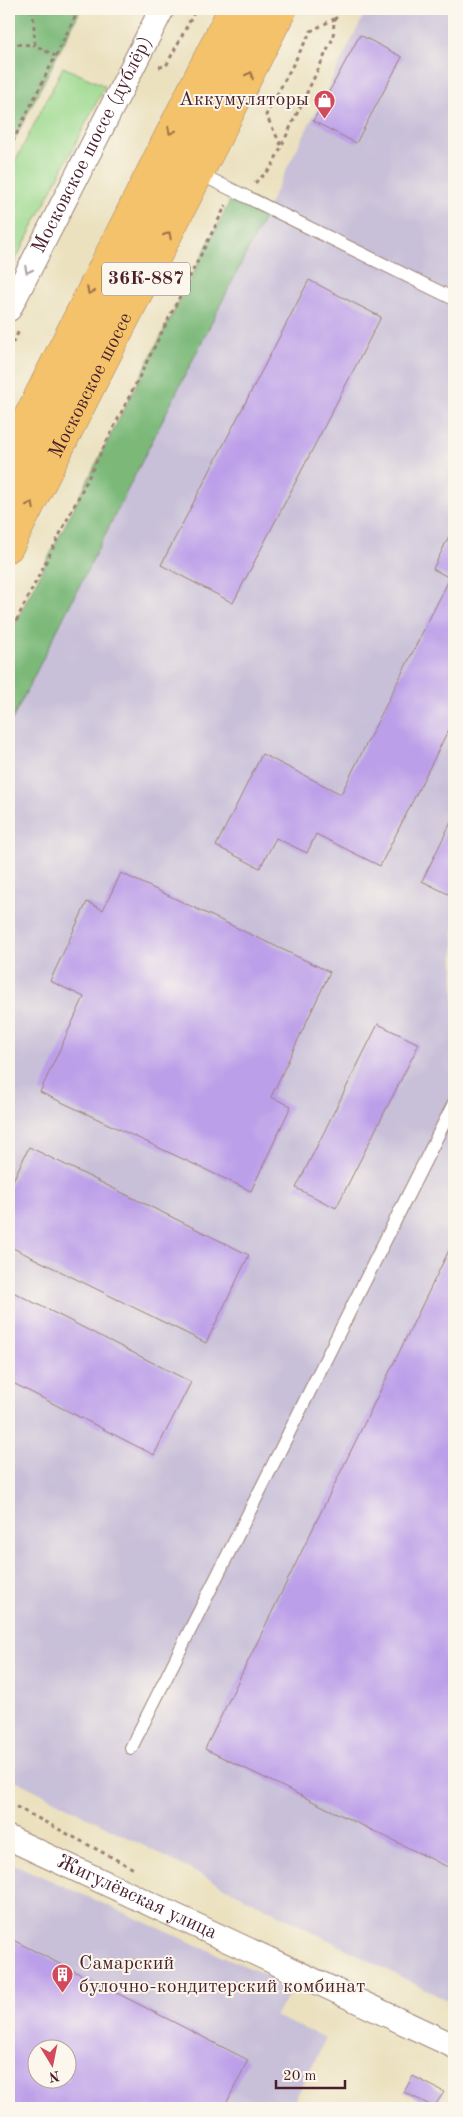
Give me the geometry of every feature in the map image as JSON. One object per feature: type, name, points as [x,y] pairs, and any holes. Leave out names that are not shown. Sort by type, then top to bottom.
[{"type":"main road","name":"36К-887","points":[[9,454],[232,9]]},
{"type":"main road","name":"Московское шоссе","points":[[9,548],[189,169],[258,9]]},
{"type":"main road","name":"Московское шоссе","points":[[9,497],[189,169],[283,9]]},
{"type":"street","name":"Московское шоссе (дублёр)","points":[[9,309],[162,9]]},
{"type":"street","name":"Жигулёвская улица","points":[[9,1838],[454,2046]]},
{"type":"lane","points":[[189,169],[454,299]]},
{"type":"lane","points":[[131,1748],[454,1103]]},
{"type":"path","points":[[33,9],[35,44]]},
{"type":"path","points":[[9,149],[79,9]]},
{"type":"path","points":[[166,66],[196,9]]},
{"type":"path","points":[[9,635],[226,206],[235,191],[258,182],[272,168],[333,38],[336,18],[341,9]]},
{"type":"path","points":[[281,146],[266,115],[311,31],[336,18]]},
{"type":"path","points":[[9,44],[35,44],[55,56]]},
{"type":"shaded area","points":[[367,9],[454,9],[454,2004],[9,1777],[9,723]]},
{"type":"shaded area","name":"Самарский булочно-кондитерский комбинат","points":[[9,1862],[295,1988],[274,2016],[326,2038],[291,2108],[9,2108]]},
{"type":"green space","points":[[9,9],[81,9],[9,150]]},
{"type":"green space","points":[[63,67],[105,86],[9,273],[9,174]]},
{"type":"green space","points":[[235,191],[269,208],[9,726],[9,635]]},
{"type":"building","points":[[360,35],[402,57],[356,143],[313,121]]},
{"type":"building","points":[[309,280],[381,317],[233,603],[161,565]]},
{"type":"building","points":[[454,526],[454,719],[380,866],[316,834],[307,853],[276,838],[260,868],[216,846],[262,754],[341,794],[450,578],[433,569]]},
{"type":"building","points":[[454,816],[454,897],[422,881]]},
{"type":"building","points":[[121,873],[330,972],[271,1097],[291,1106],[251,1191],[40,1092],[84,997],[50,981],[87,902],[103,910]]},
{"type":"building","points":[[378,1024],[419,1044],[336,1208],[296,1188]]},
{"type":"building","points":[[29,1147],[249,1255],[206,1343],[9,1246],[9,1189]]},
{"type":"building","points":[[454,1240],[454,1870],[205,1749]]},
{"type":"building","points":[[9,1290],[191,1382],[154,1455],[9,1381]]},
{"type":"building","name":"Самарский булочно-кондитерский комбинат","points":[[9,1938],[248,2060],[224,2108],[9,2108]]},
{"type":"building","points":[[413,2076],[444,2092],[434,2107],[404,2092]]},
{"type":"place","name":"Аккумуляторы","points":[[325,119]]},
{"type":"place","name":"Самарский булочно-кондитерский комбинат","points":[[63,1994]]}]
